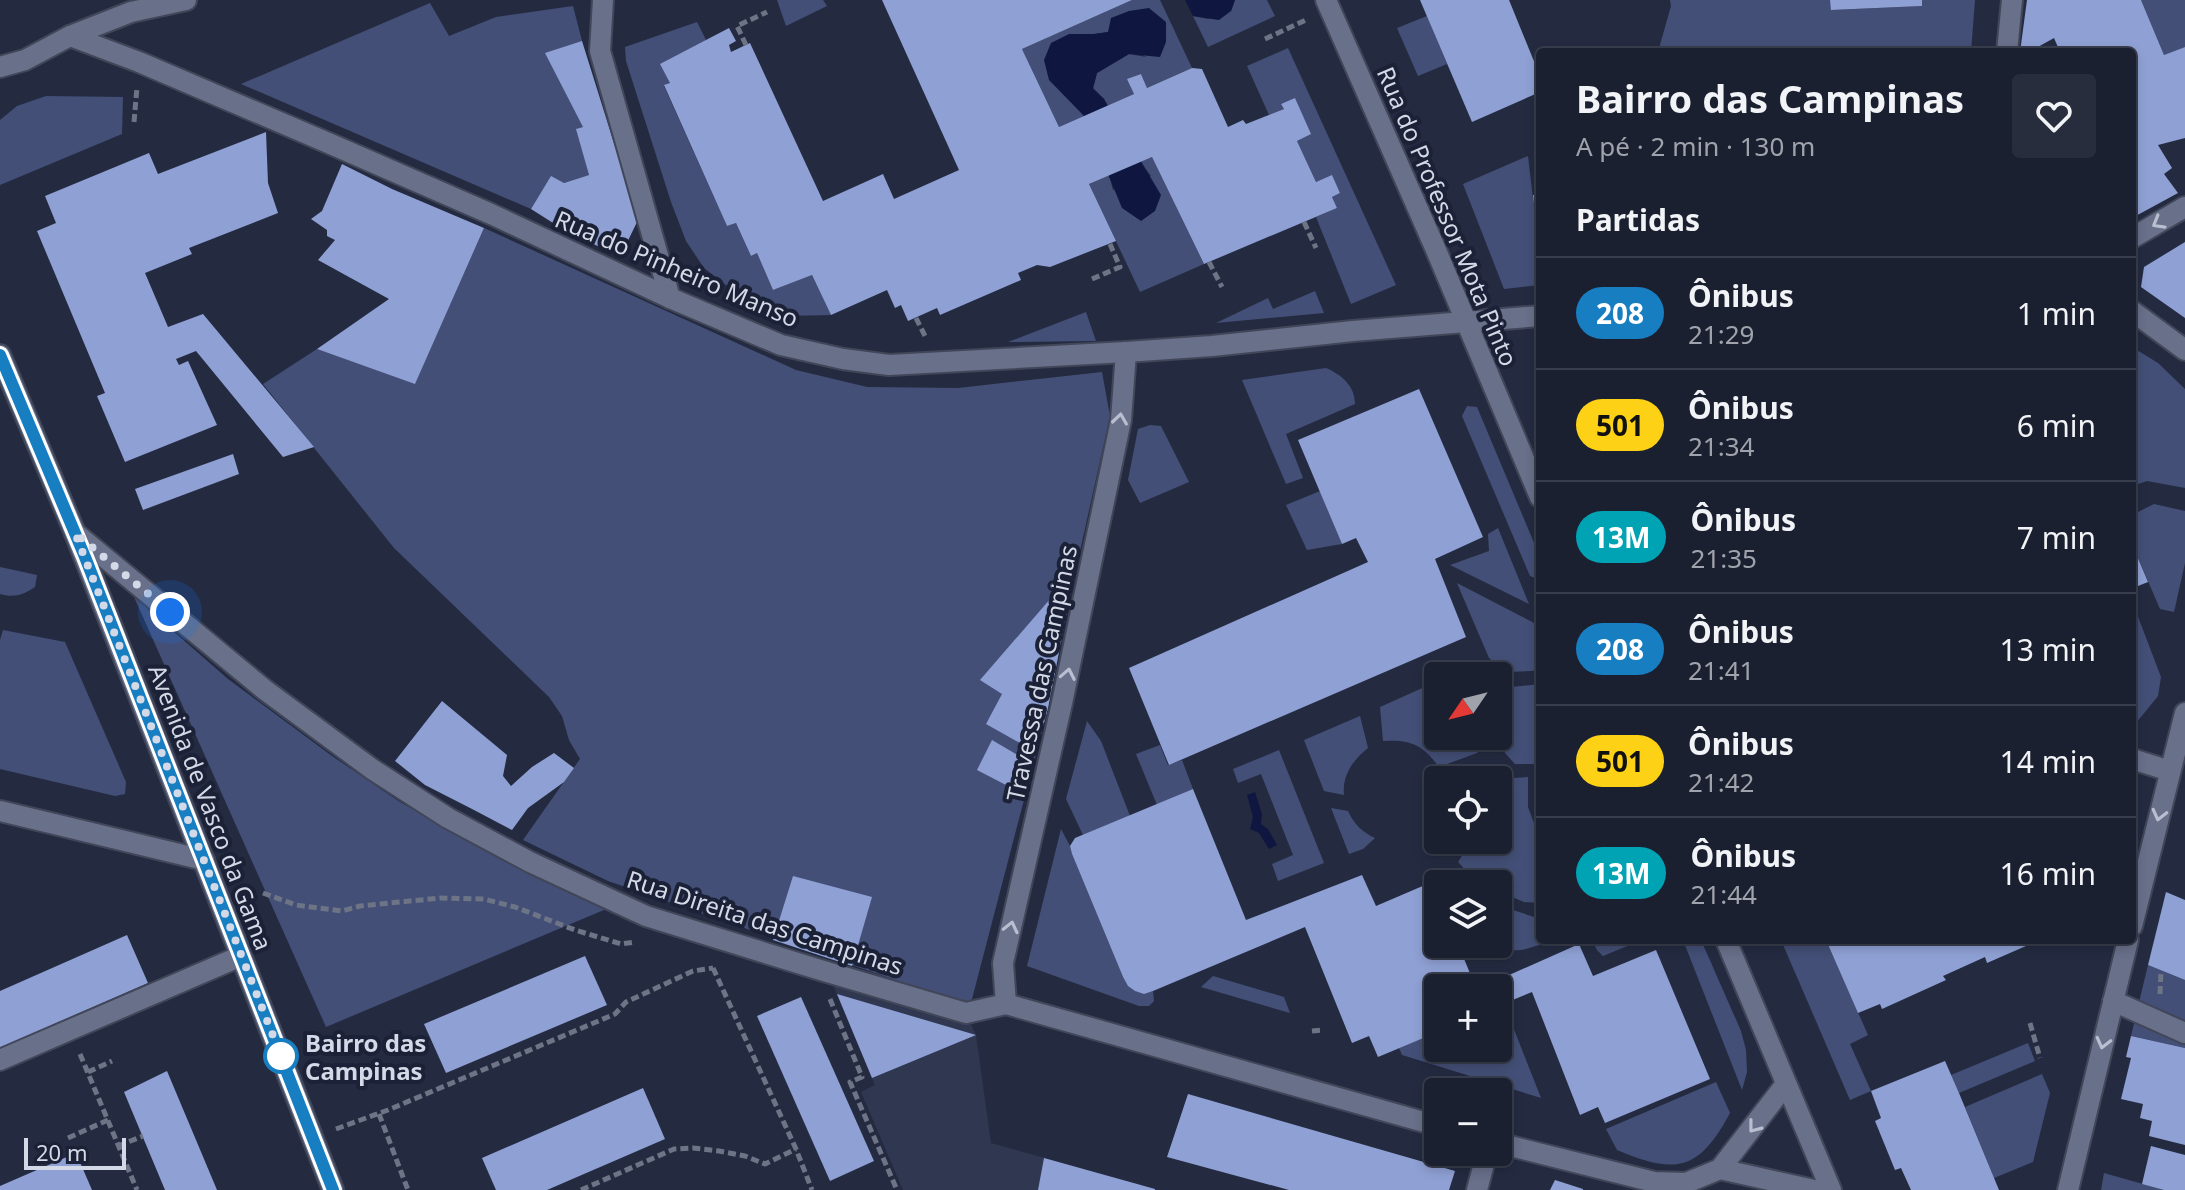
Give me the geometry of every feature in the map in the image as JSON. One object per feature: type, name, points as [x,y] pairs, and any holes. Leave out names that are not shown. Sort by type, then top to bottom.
[{"type":"street","points":[[0,67],[25,60],[70,36],[131,12],[186,0]]},
{"type":"street","points":[[603,0],[600,51],[670,298]]},
{"type":"street","points":[[2007,48],[2012,0]]},
{"type":"street","name":"Rua do Professor Mota Pinto","points":[[1328,4],[1536,487]]},
{"type":"street","name":"Rua do Pinheiro Manso","points":[[70,36],[333,145],[781,345],[843,359],[889,365],[1126,352],[1536,316]]},
{"type":"street","points":[[0,51],[25,60]]},
{"type":"street","points":[[0,82],[25,60]]},
{"type":"street","points":[[2136,236],[2185,207]]},
{"type":"street","points":[[2136,314],[2185,350]]},
{"type":"street","name":"Travessa das Campinas","points":[[1006,1004],[1003,963],[1062,703],[1121,420],[1126,352]]},
{"type":"street","name":"Avenida de Vasco da Gama","points":[[0,355],[75,533],[333,1190]]},
{"type":"street","name":"Rua Direita das Campinas","points":[[75,533],[265,690],[372,769],[448,818],[530,862],[646,916],[966,1013],[1006,1004],[1424,1122]]},
{"type":"street","points":[[2136,910],[2185,713]]},
{"type":"street","points":[[2136,760],[2170,771]]},
{"type":"street","points":[[0,811],[204,860]]},
{"type":"street","points":[[1728,944],[1831,1190]]},
{"type":"street","points":[[2068,1190],[2127,944]]},
{"type":"street","points":[[0,1060],[241,956]]},
{"type":"street","points":[[2113,1001],[2185,1033]]},
{"type":"street","points":[[1512,1146],[1654,1182],[1686,1183],[1720,1169],[1786,1084]]},
{"type":"street","points":[[1477,1190],[1483,1166]]},
{"type":"street","points":[[1720,1169],[1814,1190]]},
{"type":"path","points":[[1265,39],[1328,4]]},
{"type":"path","points":[[746,45],[737,26],[767,12]]},
{"type":"path","points":[[1304,222],[1316,248]]},
{"type":"path","points":[[1092,279],[1120,267],[1110,244]]},
{"type":"path","points":[[1209,262],[1222,287]]},
{"type":"path","points":[[263,893],[296,905],[342,911],[360,906],[440,898],[484,899],[621,944],[654,940],[689,930],[713,968],[812,1190]]},
{"type":"path","points":[[313,1138],[379,1114],[615,1014],[626,1002],[693,971],[713,968]]},
{"type":"path","points":[[817,969],[862,1077],[850,1082],[897,1190]]},
{"type":"path","points":[[2030,1023],[2040,1058]]},
{"type":"path","points":[[69,1029],[137,1190]]},
{"type":"path","points":[[1312,1031],[1323,1030]]},
{"type":"path","points":[[88,1072],[112,1061]]},
{"type":"path","points":[[379,1114],[408,1190]]},
{"type":"path","points":[[68,1138],[108,1120]]},
{"type":"path","points":[[118,1146],[143,1136]]},
{"type":"path","points":[[581,1190],[674,1149],[719,1151],[765,1164],[796,1149]]},
{"type":"shaded area","points":[[777,0],[823,0],[827,6],[786,26]]},
{"type":"shaded area","points":[[1132,0],[1160,0],[1192,68],[1147,88],[1141,74],[1128,79],[1134,94],[1107,106],[1093,89],[1097,73],[1129,54],[1146,57],[1108,32],[1069,34],[1075,105],[1084,116],[1059,127],[1022,49]]},
{"type":"shaded area","points":[[1185,0],[1235,0],[1231,11],[1219,20],[1193,16]]},
{"type":"shaded area","points":[[1235,0],[1267,0],[1275,16],[1208,47],[1193,16],[1208,19],[1231,11]]},
{"type":"shaded area","points":[[1670,0],[1830,0],[1832,10],[1922,6],[1922,0],[1975,0],[1971,48],[1659,48]]},
{"type":"shaded area","points":[[2141,0],[2185,0],[2185,47],[2164,55]]},
{"type":"shaded area","points":[[430,3],[449,36],[496,17],[573,6],[582,41],[583,127],[577,129],[589,175],[564,183],[551,177],[531,209],[241,84]]},
{"type":"shaded area","points":[[1149,8],[1166,22],[1166,42],[1160,57],[1129,54],[1097,73],[1093,88],[1104,99],[1161,195],[1155,211],[1141,221],[1122,208],[1084,116],[1049,80],[1044,60],[1051,43],[1069,34],[1108,32],[1111,18]]},
{"type":"shaded area","points":[[1427,16],[1447,64],[1418,76],[1397,28]]},
{"type":"shaded area","points":[[697,22],[706,40],[670,83],[664,86],[727,226],[736,223],[751,256],[757,253],[773,290],[812,275],[831,315],[786,316],[748,302],[704,268],[686,241],[626,61],[625,47]]},
{"type":"shaded area","points":[[1288,48],[1396,285],[1351,304],[1316,217],[1337,208],[1332,197],[1340,193],[1332,176],[1316,182],[1297,141],[1310,134],[1295,99],[1281,104],[1284,109],[1269,115],[1247,66]]},
{"type":"shaded area","points":[[46,96],[123,97],[122,134],[0,185],[0,120],[17,106]]},
{"type":"shaded area","points":[[1528,156],[1536,224],[1536,285],[1504,289],[1463,184]]},
{"type":"shaded area","points":[[1152,157],[1204,264],[1140,292],[1089,184],[1109,175],[1113,190],[1151,176],[1140,162]]},
{"type":"shaded area","points":[[484,228],[796,370],[867,387],[958,388],[1102,372],[1110,416],[1048,708],[972,999],[965,1004],[608,881],[523,840],[580,759],[569,740],[562,716],[549,697],[394,548],[263,384],[317,349],[415,383]]},
{"type":"shaded area","points":[[1315,291],[1324,313],[1216,323],[1268,298],[1273,309]]},
{"type":"shaded area","points":[[1086,312],[1096,341],[1008,342]]},
{"type":"shaded area","points":[[2136,349],[2158,363],[2185,389],[2185,488],[2147,481],[2136,485]]},
{"type":"shaded area","points":[[1326,368],[1346,382],[1353,392],[1355,404],[1286,434],[1303,478],[1286,484],[1242,380]]},
{"type":"shaded area","points":[[1467,406],[1477,407],[1536,547],[1536,578],[1530,576],[1462,416]]},
{"type":"shaded area","points":[[1150,425],[1161,426],[1189,482],[1140,503],[1128,480],[1138,429]]},
{"type":"shaded area","points":[[1320,491],[1342,544],[1307,550],[1286,505]]},
{"type":"shaded area","points":[[2154,504],[2185,511],[2185,563],[2174,612],[2160,609],[2136,553],[2136,513]]},
{"type":"shaded area","points":[[1498,528],[1529,604],[1450,565],[1489,551],[1488,534]]},
{"type":"shaded area","points":[[0,567],[37,575],[35,587],[18,595],[0,594]]},
{"type":"shaded area","points":[[1457,583],[1536,624],[1536,670],[1512,672],[1512,662],[1494,662],[1489,658]]},
{"type":"shaded area","points":[[134,597],[228,679],[400,802],[488,851],[611,907],[326,1027]]},
{"type":"shaded area","points":[[2136,611],[2161,677],[2158,696],[2136,723]]},
{"type":"shaded area","points":[[3,630],[65,642],[126,782],[125,794],[115,796],[0,769],[0,640]]},
{"type":"shaded area","points":[[1536,684],[1536,763],[1515,764],[1505,750],[1512,750],[1512,687]]},
{"type":"shaded area","points":[[1424,687],[1424,750],[1480,750],[1438,766],[1416,745],[1383,741],[1380,707]]},
{"type":"shaded area","points":[[1360,716],[1368,748],[1350,768],[1344,795],[1324,791],[1304,740]]},
{"type":"shaded area","points":[[1087,721],[1101,741],[1130,816],[1083,835],[1066,799]]},
{"type":"shaded area","points":[[1160,745],[1168,765],[1182,760],[1193,789],[1157,805],[1136,754]]},
{"type":"shaded area","points":[[1279,750],[1324,863],[1278,881],[1272,864],[1293,855],[1261,774],[1238,783],[1233,769]]},
{"type":"shaded area","points":[[1528,777],[1528,807],[1536,828],[1536,903],[1512,897],[1512,870],[1466,870],[1458,862],[1463,854],[1512,854],[1512,780]]},
{"type":"shaded area","points":[[1255,792],[1262,814],[1261,824],[1268,829],[1277,845],[1269,849],[1259,833],[1250,829],[1253,817],[1247,795]]},
{"type":"shaded area","points":[[1331,808],[1348,811],[1359,827],[1375,838],[1363,849],[1349,854]]},
{"type":"shaded area","points":[[1061,829],[1123,977],[1135,991],[1153,991],[1154,1001],[1149,1006],[1139,1006],[1027,966]]},
{"type":"shaded area","points":[[1512,910],[1536,918],[1536,944],[1542,944],[1512,950]]},
{"type":"shaded area","points":[[1594,944],[1632,944],[1603,956]]},
{"type":"shaded area","points":[[1685,944],[1703,944],[1741,1031],[1747,1072],[1742,1090]]},
{"type":"shaded area","points":[[1783,944],[1828,944],[1868,1035],[1850,1044],[1871,1091],[1850,1100]]},
{"type":"shaded area","points":[[2148,965],[2185,980],[2185,1048],[2131,1036]]},
{"type":"shaded area","points":[[828,973],[966,1013],[976,1035],[991,1143],[1158,1190],[903,1190],[861,1092],[875,1085]]},
{"type":"shaded area","points":[[1213,976],[1284,997],[1290,1013],[1201,987]]},
{"type":"shaded area","points":[[1512,1024],[1541,1098],[1512,1089],[1512,1078],[1476,1078],[1425,1062],[1512,1062]]},
{"type":"shaded area","points":[[1424,1038],[1424,1062],[1402,1055],[1399,1048]]},
{"type":"shaded area","points":[[2028,1043],[2035,1061],[1959,1093],[1951,1075]]},
{"type":"shaded area","points":[[2042,1074],[2050,1093],[2033,1162],[1994,1178],[1965,1107]]},
{"type":"shaded area","points":[[1716,1082],[1730,1113],[1708,1147],[1696,1157],[1671,1165],[1617,1150],[1606,1129]]},
{"type":"shaded area","points":[[2104,1173],[2164,1190],[2101,1190]]},
{"type":"building","points":[[882,0],[1132,0],[1022,49],[1059,127],[1134,94],[1127,79],[1141,74],[1147,88],[1192,68],[1202,69],[1228,127],[1243,120],[1246,124],[1284,109],[1281,104],[1295,98],[1311,134],[1297,141],[1316,182],[1332,175],[1340,193],[1332,197],[1337,208],[1204,264],[1152,157],[1089,184],[1116,241],[1050,267],[1037,265],[1018,273],[1021,280],[940,315],[937,308],[908,321],[901,305],[895,308],[887,290],[831,315],[812,275],[773,290],[757,253],[751,256],[736,223],[727,226],[664,85],[670,83],[660,64],[729,28],[736,41],[729,45],[731,52],[750,43],[823,201],[883,174],[894,199],[959,170]]},
{"type":"building","points":[[1420,0],[1509,0],[1536,66],[1536,94],[1472,122]]},
{"type":"building","points":[[1830,0],[1922,0],[1922,6],[1831,10]]},
{"type":"building","points":[[2027,0],[2141,0],[2164,55],[2185,47],[2185,138],[2158,145],[2172,168],[2164,174],[2178,193],[2136,216],[2136,48],[2058,48],[2054,38],[2036,48],[2021,48]]},
{"type":"building","points":[[582,41],[638,220],[620,257],[561,228],[531,209],[551,176],[564,183],[589,175],[576,129],[583,127],[545,53]]},
{"type":"building","points":[[266,132],[268,183],[278,213],[189,248],[192,254],[145,273],[168,327],[203,314],[314,447],[283,457],[196,351],[176,359],[179,365],[188,361],[217,425],[125,462],[97,396],[105,393],[37,231],[56,223],[45,196],[149,153],[158,174]]},
{"type":"building","points":[[342,164],[484,228],[415,384],[317,349],[389,299],[318,260],[335,240],[311,219],[322,211]]},
{"type":"building","points":[[1533,195],[1536,195],[1536,225]]},
{"type":"building","points":[[2185,242],[2185,318],[2141,287],[2144,267]]},
{"type":"building","points":[[1419,389],[1483,537],[1435,559],[1466,637],[1169,765],[1129,668],[1368,562],[1356,538],[1342,544],[1298,440]]},
{"type":"building","points":[[233,454],[239,474],[143,510],[135,489]]},
{"type":"building","points":[[2136,554],[2148,582],[2136,587]]},
{"type":"building","points":[[1070,596],[1036,752],[986,724],[1002,694],[980,680],[1051,598]]},
{"type":"building","points":[[442,701],[507,755],[503,776],[511,786],[554,753],[574,768],[564,782],[528,808],[512,830],[425,785],[395,761]]},
{"type":"building","points":[[992,740],[1033,764],[1025,795],[977,770]]},
{"type":"building","points":[[1193,789],[1246,920],[1362,875],[1376,906],[1424,885],[1424,958],[1464,958],[1470,974],[1424,974],[1424,1038],[1378,1057],[1369,1036],[1352,1043],[1305,927],[1153,991],[1144,994],[1135,991],[1123,977],[1072,854],[1070,846],[1075,838]]},
{"type":"building","points":[[793,876],[872,897],[852,966],[773,940]]},
{"type":"building","points":[[2166,892],[2185,900],[2185,980],[2148,965]]},
{"type":"building","points":[[127,935],[148,983],[0,1048],[0,991]]},
{"type":"building","points":[[1579,944],[1593,976],[1656,950],[1710,1079],[1605,1123],[1598,1107],[1580,1115],[1532,992],[1512,1000],[1512,974]]},
{"type":"building","points":[[1828,944],[2031,944],[1987,963],[1985,957],[1943,976],[1946,980],[1882,1009],[1880,1004],[1858,1013]]},
{"type":"building","points":[[585,956],[607,1005],[446,1073],[424,1024]]},
{"type":"building","points":[[837,994],[976,1035],[872,1078]]},
{"type":"building","points":[[801,997],[874,1161],[830,1181],[757,1016]]},
{"type":"building","points":[[2131,1036],[2185,1048],[2185,1145],[2149,1136],[2152,1121],[2140,1118],[2143,1104],[2121,1099],[2131,1058],[2126,1057]]},
{"type":"building","points":[[1945,1061],[1999,1190],[1911,1190],[1901,1168],[1895,1170],[1875,1121],[1881,1118],[1871,1091]]},
{"type":"building","points":[[167,1071],[217,1190],[165,1190],[124,1092]]},
{"type":"building","points":[[643,1088],[665,1139],[547,1190],[496,1190],[482,1158]]},
{"type":"building","points":[[1188,1094],[1424,1162],[1424,1166],[1455,1171],[1449,1190],[1289,1190],[1167,1157]]},
{"type":"building","points":[[2151,1146],[2185,1155],[2185,1190],[2164,1190],[2142,1184]]},
{"type":"building","points":[[76,1153],[92,1190],[0,1190],[0,1186]]},
{"type":"building","points":[[1044,1158],[1155,1189],[1155,1190],[1038,1190]]},
{"type":"building","points":[[1555,1180],[1583,1189],[1583,1190],[1550,1190]]},
{"type":"bus line","name":"208","points":[[0,355],[85,557],[333,1190]]},
{"type":"place","name":"Bairro das Campinas","points":[[281,1056]]},
{"type":"route","points":[[170,612],[75,533],[281,1056]]}]
